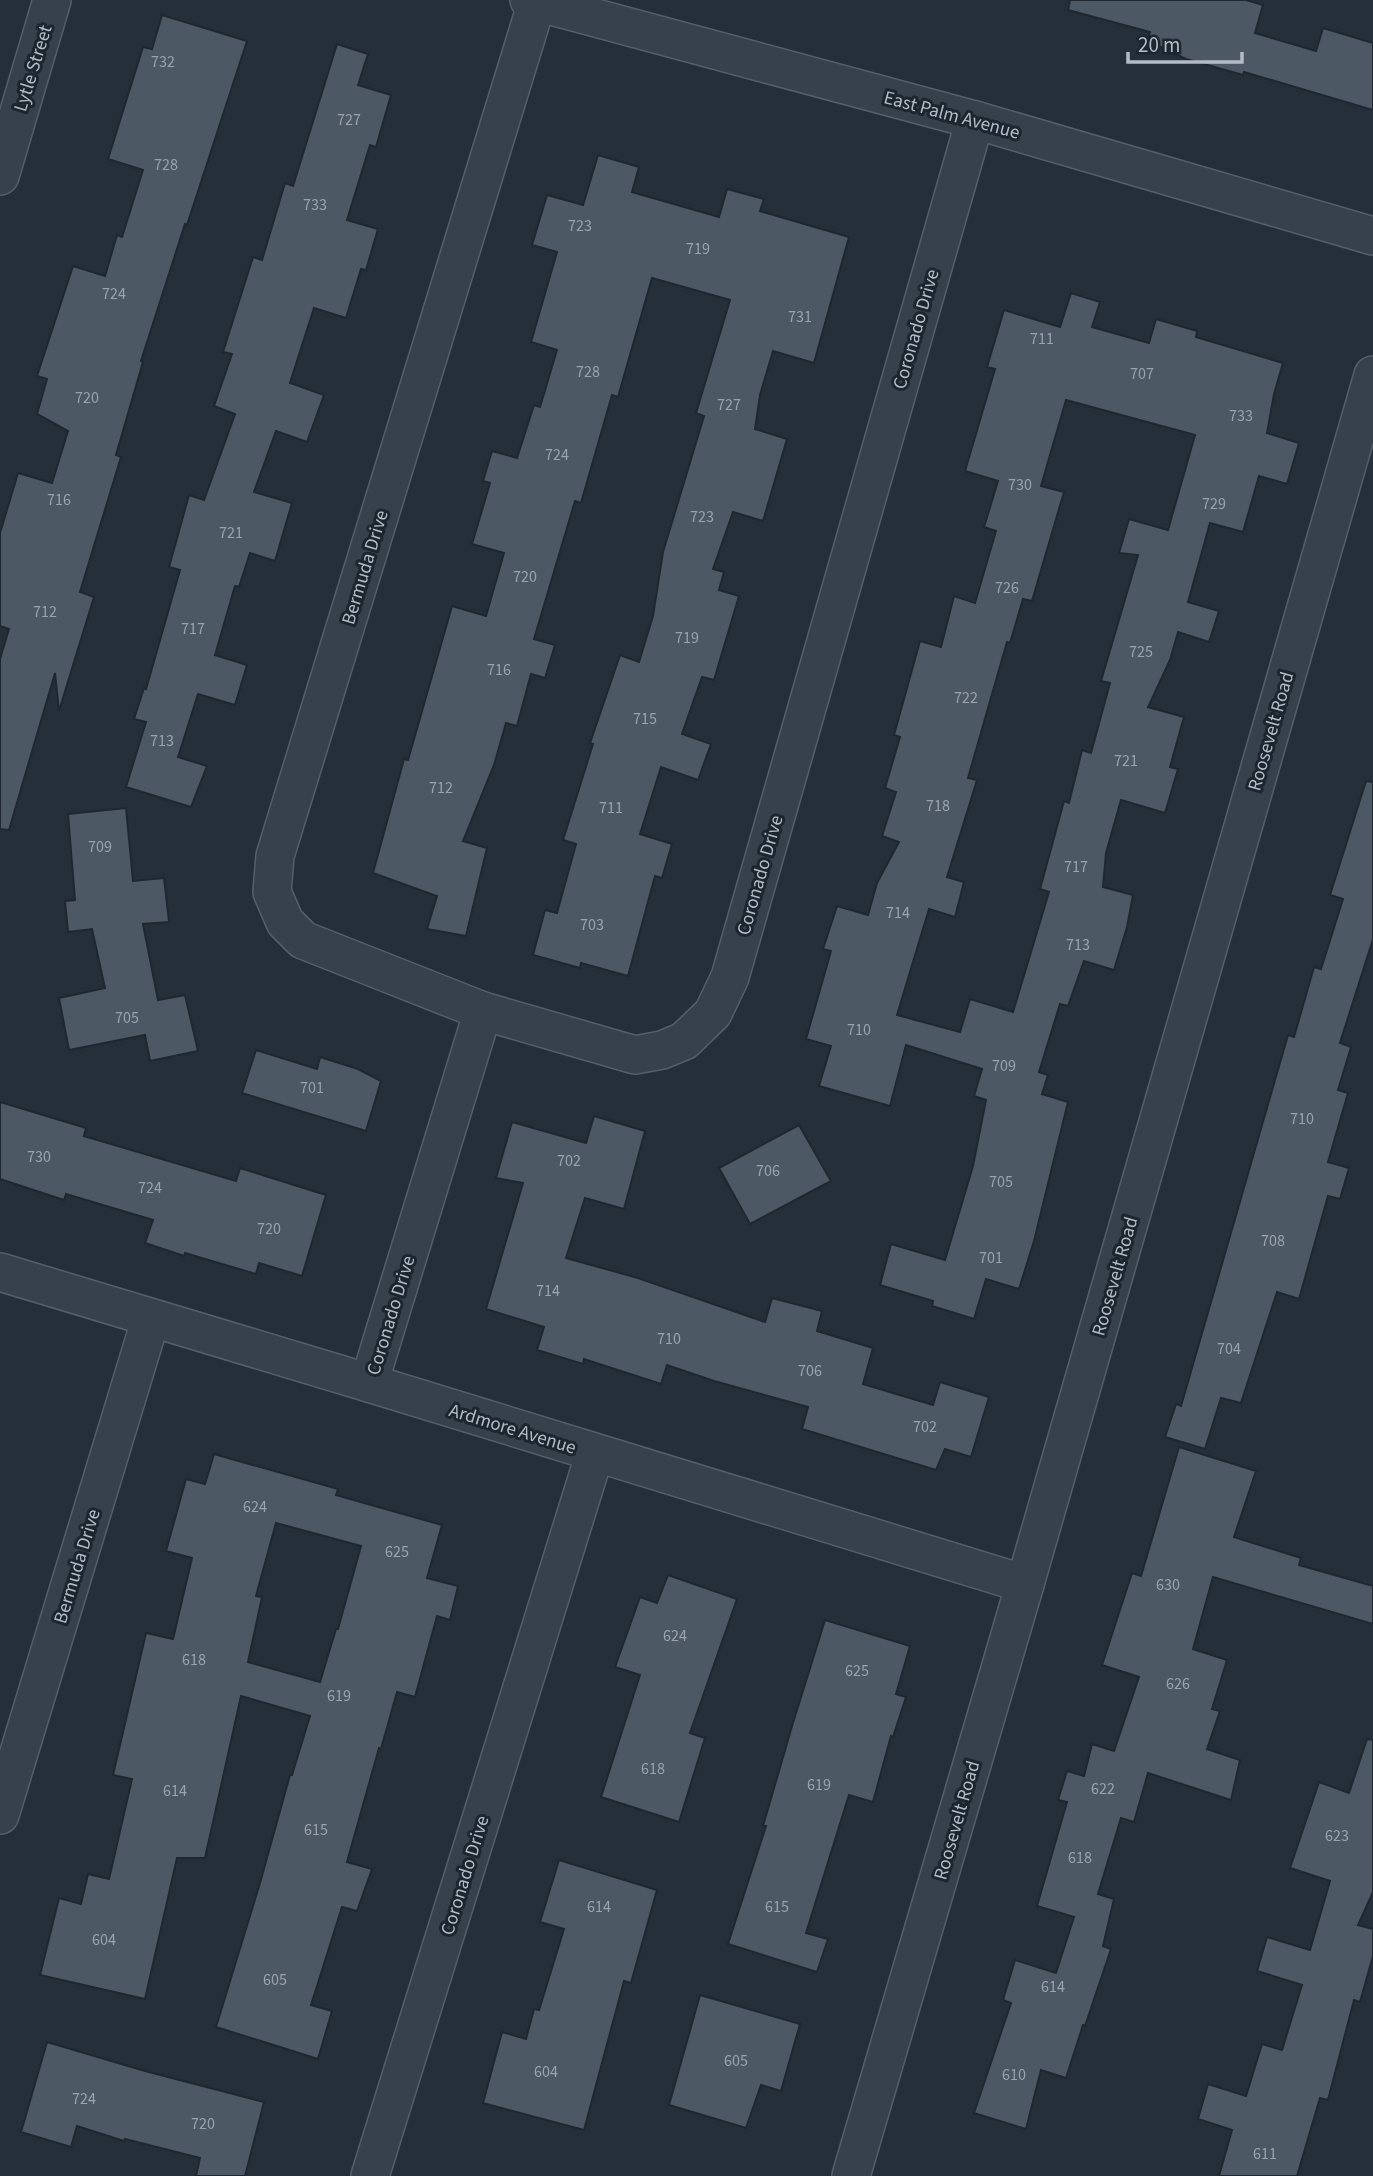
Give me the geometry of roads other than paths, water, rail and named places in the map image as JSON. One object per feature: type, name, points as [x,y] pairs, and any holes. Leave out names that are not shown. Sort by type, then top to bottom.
[{"type":"street","name":"Lytle Street","points":[[0,176],[52,0]]},
{"type":"street","name":"East Palm Avenue","points":[[533,1],[975,120],[1373,236]]},
{"type":"street","name":"Bermuda Drive","points":[[483,1011],[303,940],[285,922],[272,892],[275,856],[533,1]]},
{"type":"street","name":"Coronado Drive","points":[[369,1383],[483,1011],[635,1055],[662,1050],[684,1041],[713,1013],[730,977],[975,120]]},
{"type":"street","name":"Roosevelt Road","points":[[851,2176],[1025,1584],[1373,374]]},
{"type":"street","name":"Ardmore Avenue","points":[[0,1272],[1025,1584]]},
{"type":"street","name":"Bermuda Drive","points":[[0,1815],[151,1318]]},
{"type":"street","name":"Coronado Drive","points":[[370,2176],[595,1453]]}]
